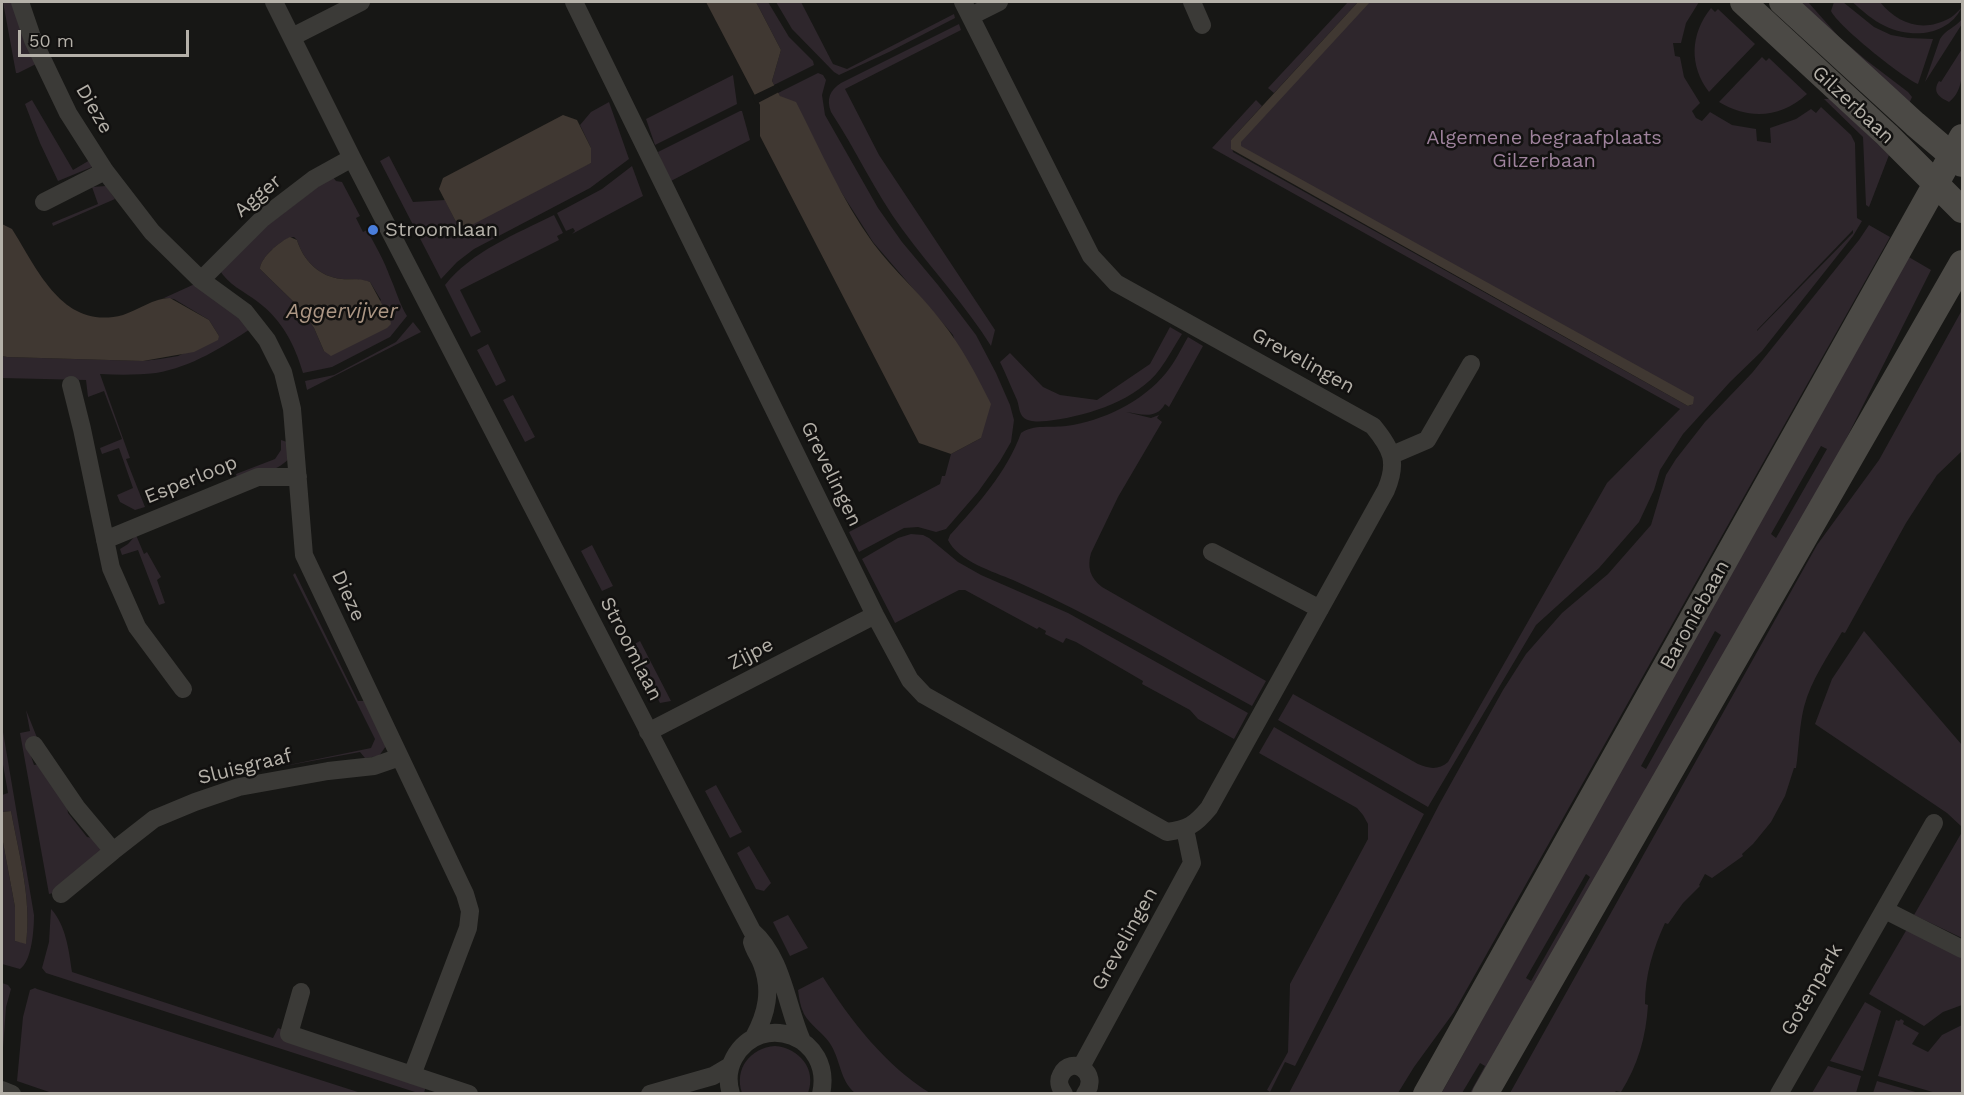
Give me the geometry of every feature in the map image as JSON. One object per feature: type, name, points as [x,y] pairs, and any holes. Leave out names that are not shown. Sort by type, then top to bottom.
[{"type":"main road","name":"Gilzerbaan","points":[[1743,2],[1887,135],[1962,210]]},
{"type":"main road","name":"Gilzerbaan","points":[[1782,2],[1959,152]]},
{"type":"main road","name":"Baroniebaan","points":[[1426,1094],[1936,184],[1959,152]]},
{"type":"main road","points":[[1485,1094],[1962,263]]},
{"type":"street","name":"Dieze","points":[[20,2],[33,40],[68,113],[105,171],[152,232],[201,280],[245,312],[267,340],[283,372],[292,409],[304,555],[465,894],[470,911],[468,928],[412,1075]]},
{"type":"street","name":"Stroomlaan","points":[[274,2],[648,732],[752,931],[764,941],[775,962],[783,982],[792,1019],[802,1041],[809,1046],[820,1062],[826,1090]]},
{"type":"street","points":[[292,37],[361,2]]},
{"type":"street","name":"Grevelingen","points":[[574,2],[875,615],[910,680],[924,695],[1167,832],[1185,829],[1192,864],[1081,1067],[1067,1068],[1062,1073],[1059,1080],[1064,1094]]},
{"type":"street","points":[[967,9],[999,2]]},
{"type":"street","points":[[1192,2],[1202,25]]},
{"type":"street","name":"Grevelingen","points":[[967,9],[1091,256],[1116,283],[1373,426],[1384,439],[1392,455]]},
{"type":"street","name":"Agger","points":[[201,280],[263,218],[314,179],[352,158]]},
{"type":"street","points":[[44,202],[105,171]]},
{"type":"street","points":[[1185,829],[1198,821],[1209,808],[1386,490],[1393,474],[1392,455],[1427,440],[1471,364]]},
{"type":"street","points":[[71,385],[111,568],[137,627],[183,689]]},
{"type":"street","name":"Esperloop","points":[[105,540],[258,477],[298,477]]},
{"type":"street","points":[[1212,552],[1320,609]]},
{"type":"street","name":"Zijpe","points":[[648,732],[875,615]]},
{"type":"street","points":[[34,746],[77,808],[113,851]]},
{"type":"street","name":"Sluisgraaf","points":[[61,894],[154,819],[195,802],[239,787],[328,771],[374,766],[400,757]]},
{"type":"street","name":"Gotenpark","points":[[1779,1094],[1934,823]]},
{"type":"street","points":[[1885,910],[1962,949]]},
{"type":"street","name":"Stroomlaan","points":[[752,931],[752,944],[767,982],[764,1019],[754,1037]]},
{"type":"street","points":[[301,992],[289,1034],[469,1094]]},
{"type":"street","points":[[731,1094],[728,1086],[730,1066],[739,1049],[754,1037],[773,1032],[793,1035],[802,1041]]},
{"type":"street","points":[[650,1094],[712,1076],[730,1066]]},
{"type":"street","points":[[1081,1067],[1090,1078],[1090,1084],[1084,1094]]},
{"type":"street","points":[[2,1090],[12,1094]]},
{"type":"green space","points":[[3,2],[11,2],[36,64],[18,73],[16,73]]},
{"type":"green space","points":[[756,2],[768,2],[789,37],[813,61],[814,65],[774,85],[772,81],[781,50]]},
{"type":"green space","points":[[776,2],[801,2],[833,64],[847,69],[954,14],[955,18],[839,75],[792,29]]},
{"type":"green space","points":[[1348,2],[1358,2],[1274,93],[1268,88]]},
{"type":"green space","name":"Algemene begraafplaats Gilzerbaan","points":[[1364,2],[1699,2],[1686,23],[1681,43],[1673,43],[1675,56],[1680,57],[1684,77],[1700,103],[1692,111],[1696,118],[1702,121],[1710,112],[1732,125],[1756,129],[1757,141],[1771,143],[1770,128],[1796,119],[1811,109],[1816,113],[1821,107],[1851,135],[1855,143],[1857,218],[1862,221],[1853,236],[1762,351],[1730,382],[1683,434],[1660,470],[1654,490],[1639,522],[1599,568],[1536,625],[1428,807],[1278,720],[1293,694],[1418,764],[1434,768],[1445,765],[1607,483],[1680,409],[1212,148],[1256,100],[1262,106],[1231,140],[1233,152],[1688,406],[1691,405],[1233,146]],"holes":[[[1853,230],[1853,233],[1757,331]]]},
{"type":"green space","points":[[1791,2],[1808,2],[1839,37],[1908,92],[1912,97],[1908,106]]},
{"type":"green space","points":[[1834,2],[1843,2],[1874,27],[1891,35],[1933,39],[1918,84],[1885,62],[1845,28],[1831,11]]},
{"type":"green space","points":[[1852,2],[1880,2],[1903,21],[1921,25],[1940,23],[1952,17],[1962,7],[1956,17],[1939,29],[1906,33],[1885,26]]},
{"type":"green space","points":[[1711,8],[1715,12],[1718,9],[1755,44],[1709,92],[1698,72],[1695,50],[1699,28]]},
{"type":"green space","points":[[1962,19],[1962,24],[1925,82],[1940,39]]},
{"type":"green space","points":[[959,24],[961,30],[845,89],[879,155],[995,330],[991,346],[892,215],[831,112],[829,103],[832,92],[841,83]]},
{"type":"green space","points":[[1962,49],[1960,85],[1958,92],[1949,102],[1938,94],[1936,88]]},
{"type":"green space","points":[[1762,57],[1766,61],[1769,58],[1807,94],[1786,108],[1765,114],[1742,112],[1719,102]]},
{"type":"green space","points":[[818,73],[826,80],[822,95],[825,115],[878,208],[976,335],[996,373],[1014,420],[1011,442],[1000,461],[978,492],[946,529],[936,532],[918,527],[904,528],[859,552],[849,532],[940,484],[942,476],[945,476],[951,454],[981,438],[953,335],[873,242],[778,93]]},
{"type":"green space","points":[[733,75],[737,104],[655,145],[646,119]]},
{"type":"green space","points":[[1824,99],[1831,99],[1889,155],[1869,207],[1866,205],[1863,137]]},
{"type":"green space","points":[[32,100],[73,170],[90,160],[92,167],[58,181],[25,104]]},
{"type":"green space","points":[[609,102],[629,159],[590,188],[474,249],[457,262],[441,279],[380,161],[389,156],[413,202],[445,200],[455,220],[591,163],[591,148],[580,125],[591,112]]},
{"type":"green space","points":[[742,111],[750,140],[669,182],[658,152]]},
{"type":"green space","points":[[632,166],[643,196],[572,234],[575,231],[573,228],[566,231],[557,213],[602,189]]},
{"type":"green space","points":[[332,176],[336,181],[342,182],[360,216],[356,218],[363,232],[367,230],[379,253],[407,316],[390,337],[332,367],[303,373],[292,343],[281,325],[258,302],[231,283],[219,269],[260,231]],"holes":[[[294,237],[303,254],[319,271],[334,278],[370,282],[381,300],[324,351],[314,328],[300,308],[260,269],[264,259],[278,244],[289,238]]]},
{"type":"green space","points":[[106,186],[115,199],[53,226],[52,223],[98,204],[92,187]]},
{"type":"green space","points":[[554,215],[563,233],[557,236],[559,240],[460,290],[481,332],[471,337],[445,285],[468,262],[481,253]]},
{"type":"green space","points":[[1869,225],[1890,237],[1454,1012],[1398,1093],[1289,1093],[1440,803],[1503,690],[1526,654],[1562,613],[1608,574],[1651,525],[1666,475],[1676,459],[1705,422],[1752,373]]},
{"type":"green space","points":[[1907,256],[1931,270],[1819,493],[1483,1093],[1470,1093],[1485,1066],[1480,1063],[1462,1093],[1441,1094]],"holes":[[[1821,446],[1827,449],[1776,538],[1771,534]],[[1715,631],[1721,635],[1646,769],[1641,766]],[[1586,874],[1590,877],[1531,981],[1526,978]]]},
{"type":"green space","points":[[197,283],[252,328],[206,355],[169,370],[142,374],[100,374],[130,458],[126,459],[145,507],[135,510],[120,502],[117,495],[133,488],[119,448],[102,454],[100,448],[122,439],[104,391],[88,397],[86,380],[2,378],[2,356],[143,361],[178,356],[219,336],[209,320],[174,299],[164,298]]},
{"type":"green space","points":[[1962,310],[1962,451],[1937,475],[1906,523],[1845,633],[1842,632],[1815,678],[1802,715],[1796,768],[1794,768],[1785,796],[1771,822],[1742,854],[1743,856],[1712,878],[1705,874],[1700,886],[1683,903],[1668,924],[1665,923],[1653,952],[1648,972],[1645,1004],[1648,1005],[1643,1039],[1627,1082],[1621,1092],[1614,1093],[1510,1093],[1817,545],[1879,460]]},
{"type":"green space","points":[[413,322],[421,332],[307,390],[305,381],[334,375],[396,342]]},
{"type":"green space","points":[[1170,327],[1182,334],[1163,365],[1150,380],[1112,404],[1068,418],[1038,422],[1023,417],[1000,362],[1010,353],[1043,387],[1060,395],[1097,400],[1150,364]]},
{"type":"green space","points":[[1188,337],[1203,346],[1169,407],[1165,404],[1157,412],[1148,415],[1126,412],[1151,418],[1159,415],[1157,418],[1162,422],[1118,497],[1091,553],[1089,563],[1092,576],[1102,587],[1266,681],[1252,706],[1074,609],[977,565],[960,554],[948,540],[1000,474],[1021,433],[1037,427],[1061,427],[1094,420],[1134,401],[1166,373]]},
{"type":"green space","points":[[488,344],[506,381],[496,386],[477,350]]},
{"type":"green space","points":[[513,395],[535,437],[525,442],[503,400]]},
{"type":"green space","points":[[281,440],[287,442],[289,458],[285,462],[265,473],[237,478],[236,474],[275,459],[281,450]]},
{"type":"green space","points":[[911,534],[929,538],[958,562],[981,575],[1068,613],[1248,713],[1234,739],[1198,719],[1190,710],[1142,684],[1143,681],[1076,642],[1066,638],[1063,643],[1045,634],[1046,631],[1039,627],[1037,629],[965,590],[959,590],[895,623],[862,559],[898,538]]},
{"type":"green space","points":[[136,535],[144,554],[147,552],[161,577],[157,580],[165,603],[159,605],[138,550],[122,555],[120,549]]},
{"type":"green space","points":[[592,545],[613,586],[602,591],[581,551]]},
{"type":"green space","points":[[295,573],[358,701],[364,701],[386,746],[379,756],[365,758],[360,752],[279,767],[371,748],[375,739],[293,575]]},
{"type":"green space","points":[[1864,631],[1962,745],[1962,827],[1947,813],[1815,724],[1832,679]]},
{"type":"green space","points":[[640,641],[671,701],[660,703],[631,646]]},
{"type":"green space","points":[[26,710],[40,745],[31,756],[34,765],[40,764],[66,800],[68,813],[87,837],[98,839],[102,852],[58,892],[49,894],[20,733],[30,731]]},
{"type":"green space","points":[[2,726],[34,915],[30,952],[20,969],[2,964],[2,837],[15,907],[15,941],[26,943],[27,910],[24,877],[11,811],[2,812],[2,795],[8,793],[2,759]]},
{"type":"green space","points":[[1274,727],[1424,814],[1295,1066],[1285,1062],[1270,1092],[1267,1090],[1288,1052],[1290,984],[1368,839],[1368,824],[1357,808],[1259,753]]},
{"type":"green space","points":[[716,785],[742,832],[730,838],[705,791]]},
{"type":"green space","points":[[1962,832],[1962,938],[1914,915]]},
{"type":"green space","points":[[749,846],[771,883],[764,891],[756,889],[737,853]]},
{"type":"green space","points":[[51,909],[63,930],[72,972],[273,1038],[278,1028],[426,1086],[424,1093],[418,1093],[46,973],[42,968],[49,942]]},
{"type":"green space","points":[[788,915],[808,948],[790,956],[773,922]]},
{"type":"green space","points":[[1907,929],[1962,957],[1962,1005],[1943,1012],[1924,1026],[1869,994]]},
{"type":"green space","points":[[823,977],[845,1010],[870,1041],[899,1070],[930,1093],[855,1093],[850,1088],[833,1049],[807,1018],[800,1002],[798,990]]},
{"type":"green space","points":[[2,983],[11,989],[6,1007],[2,1062]]},
{"type":"green space","points":[[35,988],[361,1093],[55,1094],[17,1081],[23,1017],[30,990]]},
{"type":"green space","points":[[1865,1002],[1881,1011],[1863,1071],[1830,1061]]},
{"type":"green space","points":[[1896,1020],[1904,1021],[1903,1024],[1919,1033],[1912,1044],[1928,1052],[1942,1035],[1962,1025],[1962,1093],[1936,1093],[1878,1076]]},
{"type":"green space","points":[[775,1046],[792,1051],[804,1061],[810,1076],[808,1093],[742,1093],[740,1076],[746,1061],[758,1051]]},
{"type":"green space","points":[[1828,1066],[1861,1076],[1856,1093],[1812,1093]]},
{"type":"green space","points":[[1877,1081],[1919,1093],[1873,1093]]},
{"type":"water","points":[[706,2],[756,2],[781,50],[772,81],[780,96],[796,102],[862,227],[881,253],[949,332],[963,352],[991,404],[981,438],[951,454],[919,443],[760,136],[760,105]]},
{"type":"water","points":[[1358,2],[1370,2],[1241,142],[1241,146],[1694,397],[1693,404],[1688,406],[1231,149],[1231,140]]},
{"type":"water","points":[[563,115],[577,120],[591,148],[591,163],[466,228],[455,220],[439,189],[443,178]]},
{"type":"water","points":[[2,224],[12,229],[43,278],[68,306],[84,314],[102,318],[123,315],[152,302],[170,298],[209,320],[219,336],[218,340],[194,352],[143,361],[2,356]]},
{"type":"water","name":"Aggervijver","points":[[290,237],[297,240],[308,261],[326,275],[370,282],[391,324],[331,356],[324,351],[314,328],[300,308],[260,269],[263,260],[271,250]]},
{"type":"water","points":[[11,811],[26,894],[26,944],[15,941],[15,907],[2,837],[2,812]]},
{"type":"pier","points":[[777,84],[781,91],[756,104],[752,96]]},
{"type":"place","name":"Stroomlaan","points":[[373,230]]}]
